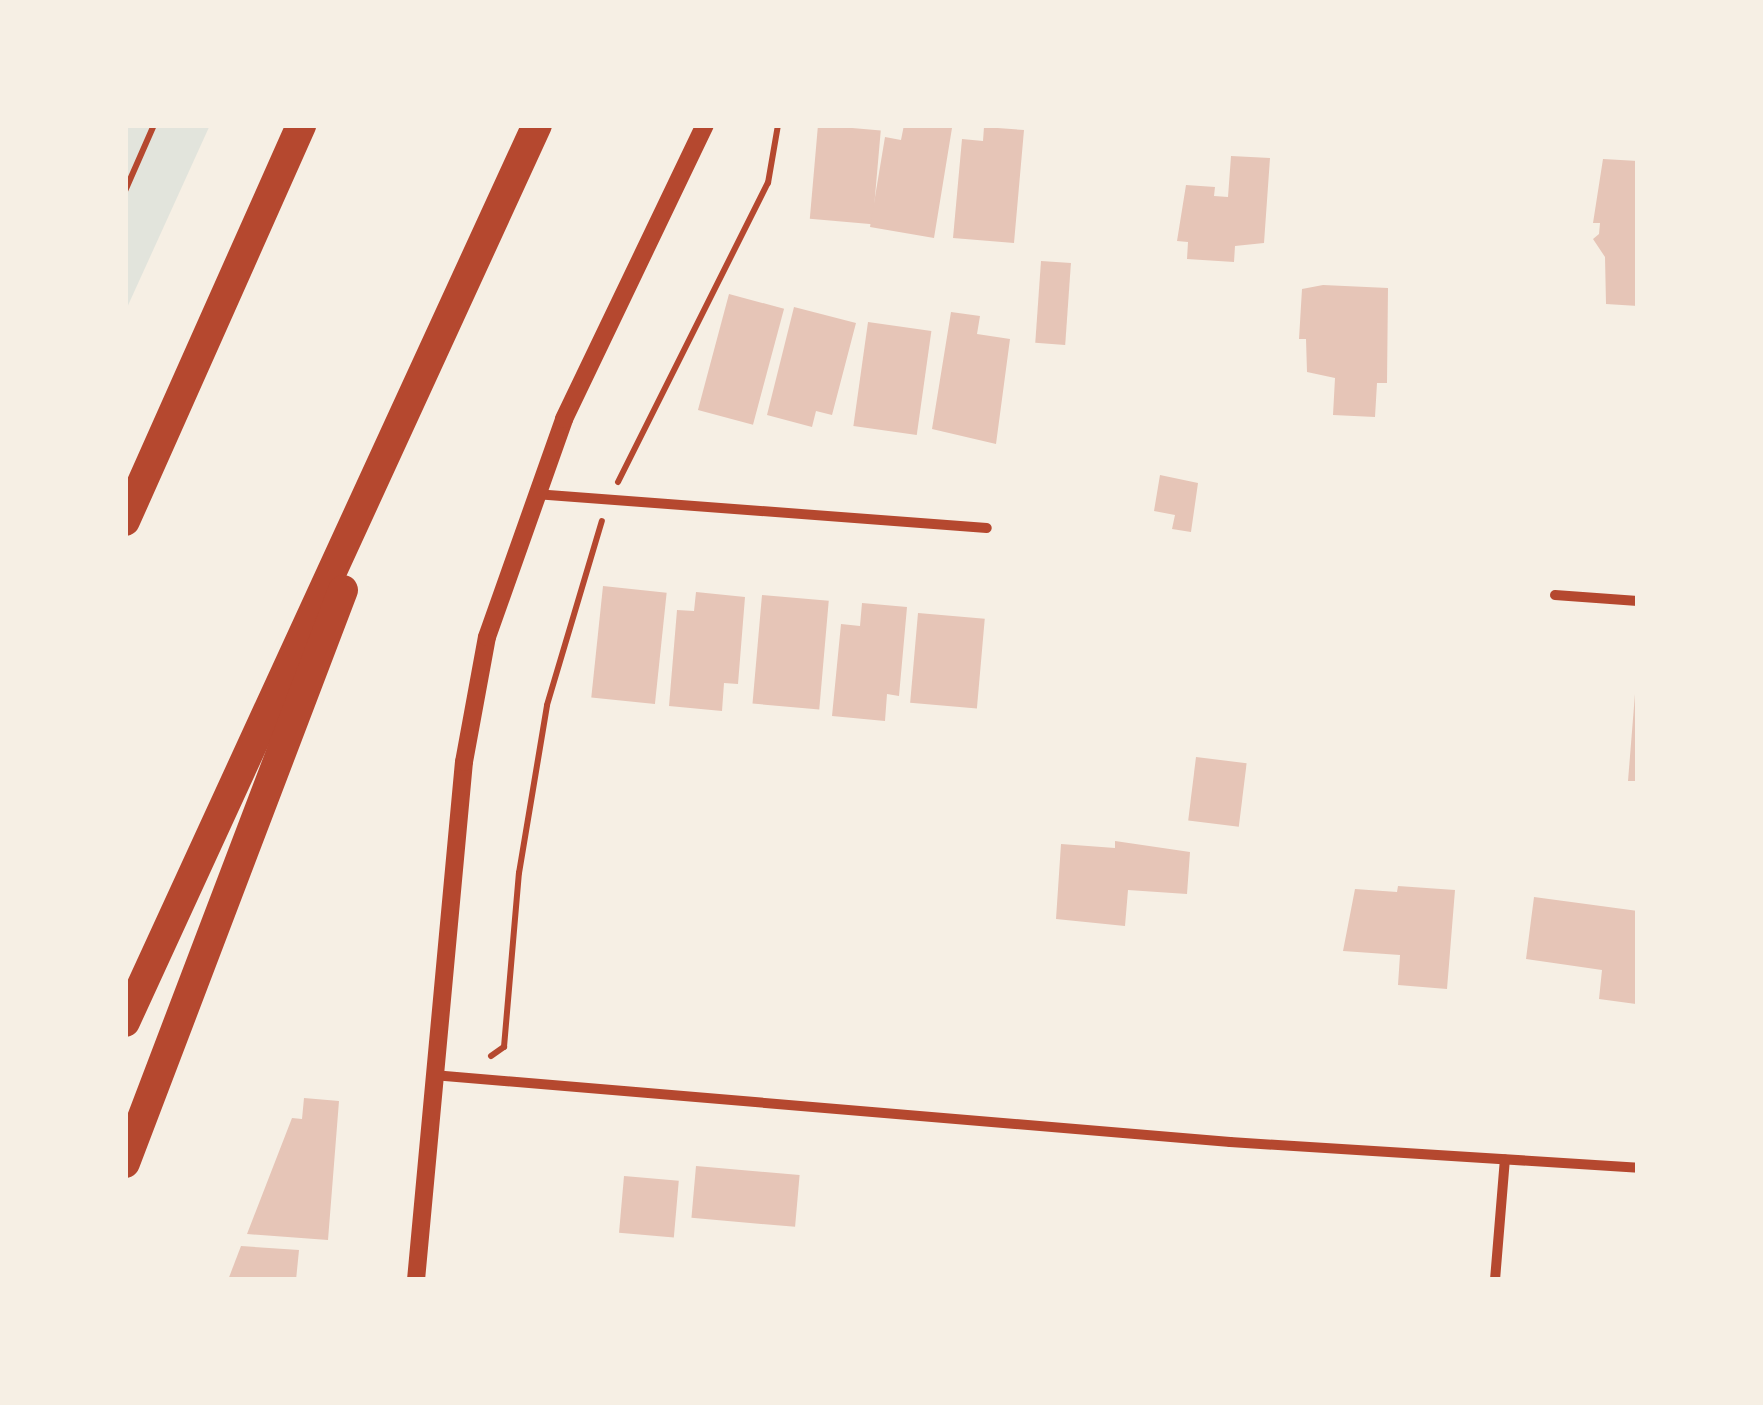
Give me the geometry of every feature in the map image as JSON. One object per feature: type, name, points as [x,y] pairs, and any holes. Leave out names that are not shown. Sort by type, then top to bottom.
[{"type":"highway","points":[[125,521],[301,125]]},
{"type":"highway","points":[[125,1022],[537,125]]},
{"type":"highway","points":[[125,1163],[444,326]]},
{"type":"street","points":[[416,1280],[432,1075],[473,708],[487,637],[534,494],[704,125]]},
{"type":"street","points":[[534,494],[987,528]]},
{"type":"street","points":[[1555,596],[1638,601]]},
{"type":"street","points":[[432,1075],[1638,1168]]},
{"type":"street","points":[[1495,1280],[1505,1159]]},
{"type":"path","points":[[125,191],[154,125]]},
{"type":"path","points":[[621,475],[768,183],[778,125]]},
{"type":"path","points":[[458,1077],[504,1047],[529,804],[564,637],[601,523]]},
{"type":"shaded area","points":[[125,125],[210,125],[125,312]]},
{"type":"building","points":[[818,125],[881,130],[873,224],[810,219]]},
{"type":"building","points":[[904,125],[952,128],[934,238],[870,227],[885,137],[901,140]]},
{"type":"building","points":[[984,127],[1024,130],[1014,243],[953,238],[962,139],[983,141]]},
{"type":"building","points":[[1231,156],[1270,158],[1264,243],[1235,246],[1234,262],[1187,259],[1188,242],[1177,241],[1186,185],[1215,187],[1214,196],[1228,197]]},
{"type":"building","points":[[1603,159],[1638,161],[1638,306],[1606,304],[1605,257],[1593,239],[1599,234],[1600,223],[1593,223]]},
{"type":"building","points":[[1041,261],[1071,263],[1065,345],[1035,343]]},
{"type":"building","points":[[1323,285],[1388,288],[1387,383],[1377,383],[1375,417],[1333,415],[1335,378],[1307,372],[1306,339],[1299,339],[1302,289]]},
{"type":"building","points":[[729,294],[784,309],[753,425],[698,410]]},
{"type":"building","points":[[794,307],[856,323],[832,415],[816,411],[812,427],[767,415]]},
{"type":"building","points":[[951,312],[980,316],[977,334],[1010,339],[996,444],[932,429]]},
{"type":"building","points":[[868,322],[931,331],[917,435],[853,426]]},
{"type":"building","points":[[1160,475],[1198,483],[1191,532],[1172,529],[1175,515],[1154,511]]},
{"type":"building","points":[[603,586],[667,593],[655,704],[591,697]]},
{"type":"building","points":[[696,592],[745,597],[738,684],[724,683],[722,711],[669,706],[677,610],[694,611]]},
{"type":"building","points":[[762,595],[829,601],[819,709],[753,704]]},
{"type":"building","points":[[862,603],[907,607],[899,696],[887,694],[885,721],[832,716],[841,624],[860,626]]},
{"type":"building","points":[[918,613],[985,619],[977,708],[910,703]]},
{"type":"building","points":[[1635,694],[1638,781],[1628,781]]},
{"type":"building","points":[[1196,757],[1247,763],[1239,827],[1188,821]]},
{"type":"building","points":[[1115,841],[1190,852],[1187,894],[1128,890],[1125,926],[1056,919],[1061,844],[1115,848]]},
{"type":"building","points":[[1398,886],[1455,890],[1447,989],[1398,985],[1400,955],[1343,951],[1355,889],[1397,892]]},
{"type":"building","points":[[1534,897],[1638,911],[1636,1004],[1599,999],[1602,970],[1526,959]]},
{"type":"building","points":[[304,1098],[339,1101],[328,1240],[247,1234],[292,1118],[302,1119]]},
{"type":"building","points":[[696,1166],[800,1175],[795,1227],[691,1218]]},
{"type":"building","points":[[624,1176],[679,1181],[674,1238],[619,1233]]},
{"type":"building","points":[[241,1246],[299,1250],[296,1280],[228,1280]]}]
